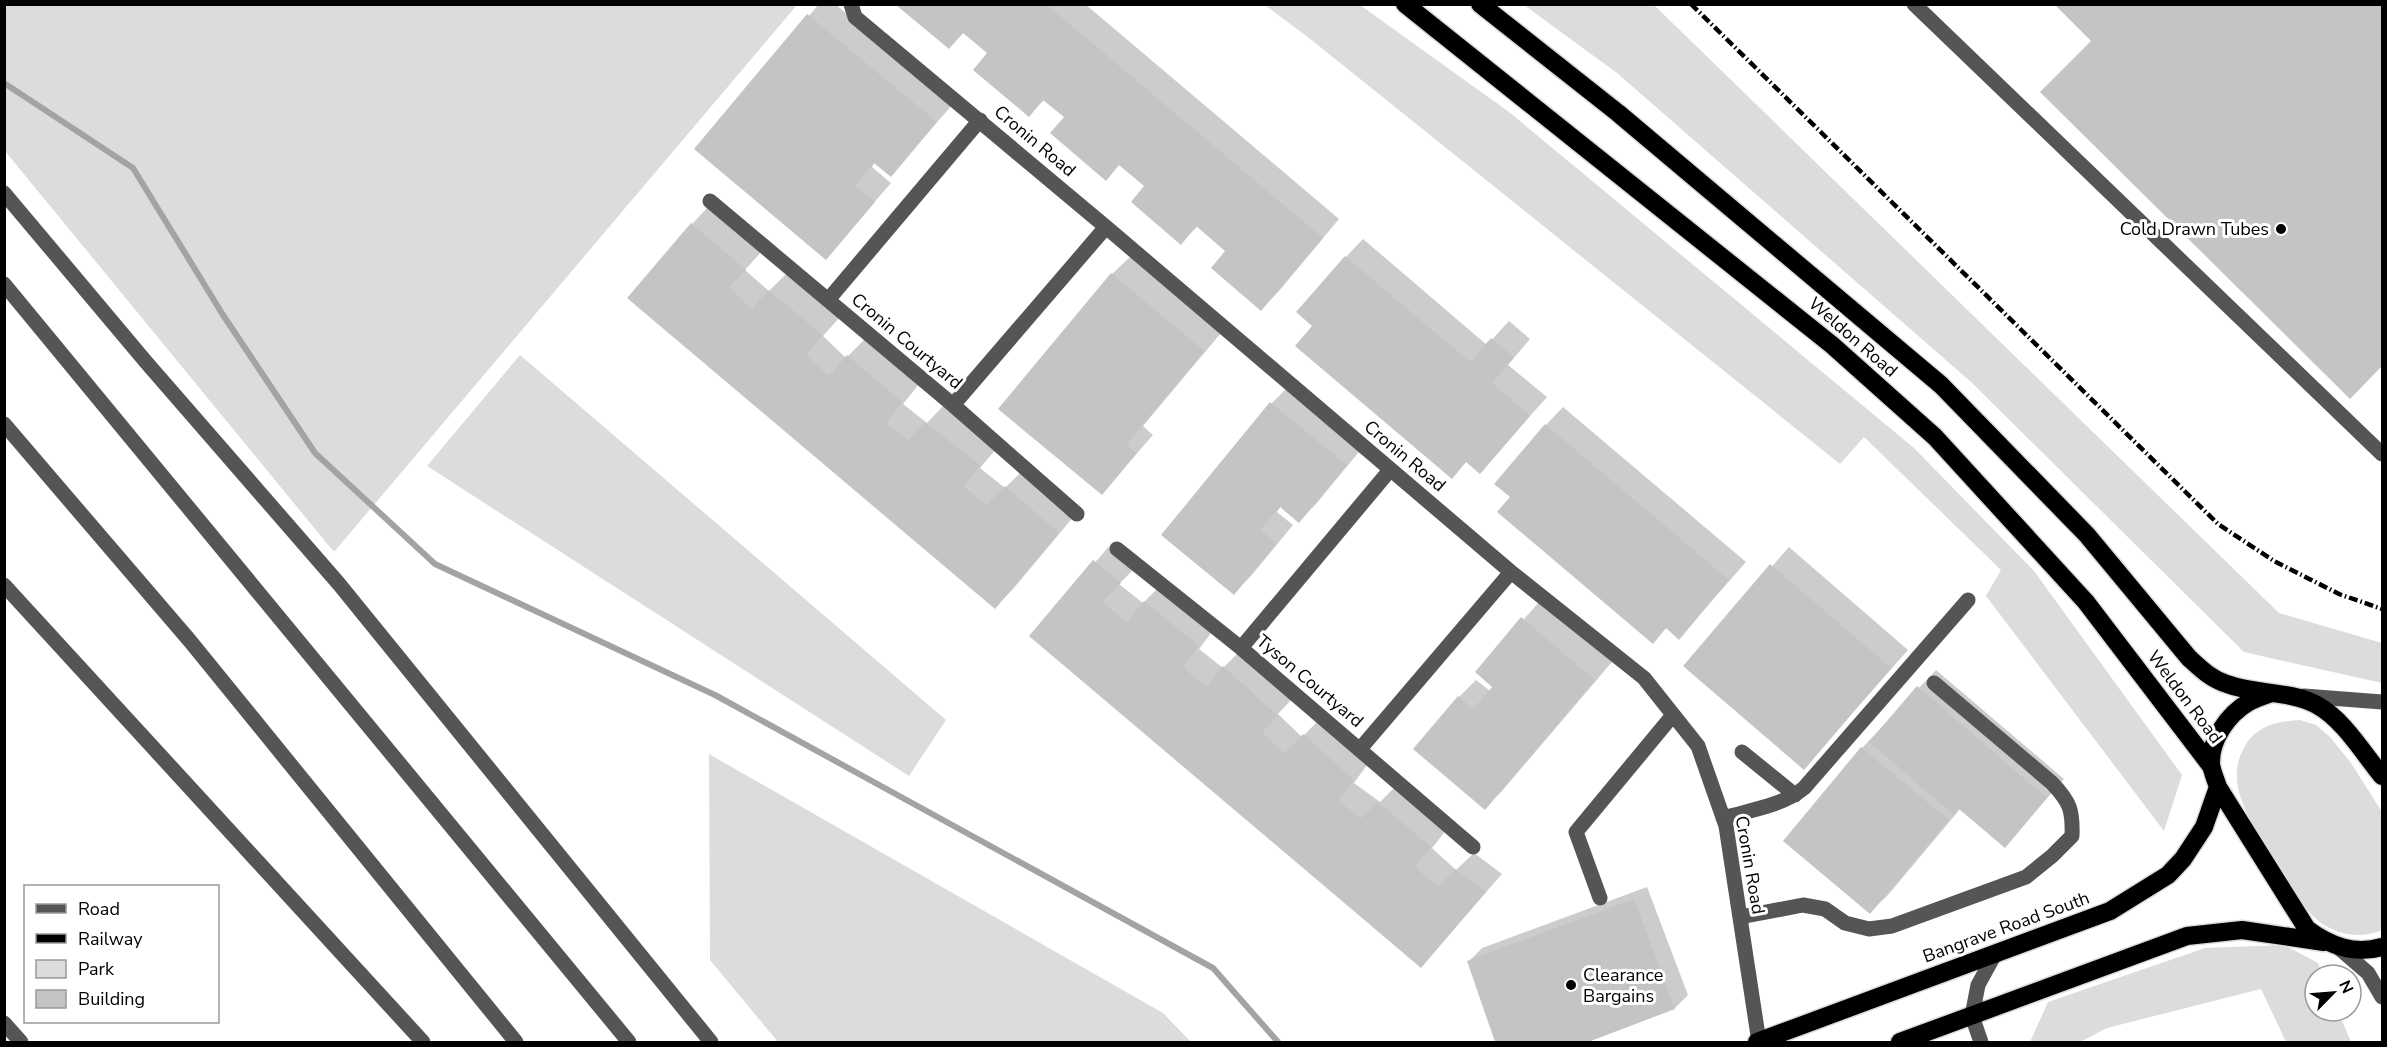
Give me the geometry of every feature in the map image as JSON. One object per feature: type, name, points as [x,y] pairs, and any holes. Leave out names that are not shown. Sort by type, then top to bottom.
[{"type":"highway","name":"Weldon Road","points":[[1405,4],[1832,345],[1935,437],[2086,602],[2211,766]]},
{"type":"highway","name":"Weldon Road","points":[[1480,4],[1618,113],[1941,385],[2087,535],[2189,658],[2208,675],[2227,685],[2292,696],[2316,705],[2334,718],[2382,776]]},
{"type":"highway","points":[[2271,693],[2249,702],[2230,717],[2217,736],[2211,766],[2218,787],[2296,913],[2307,929],[2332,945]]},
{"type":"highway","name":"Bangrave Road South","points":[[1758,1042],[2110,911],[2168,875],[2197,841],[2218,787]]},
{"type":"highway","points":[[1900,1042],[2187,936],[2242,930],[2355,950],[2382,947]]},
{"type":"street","name":"Cronin Road","points":[[851,4],[855,17],[980,120],[1511,572],[1644,678],[1698,746],[1723,818],[1758,1042]]},
{"type":"street","points":[[1914,4],[2382,454]]},
{"type":"street","points":[[828,300],[980,120]]},
{"type":"street","points":[[4,193],[146,362],[339,584],[711,1042]]},
{"type":"street","name":"Cronin Courtyard","points":[[710,201],[953,405],[1077,514]]},
{"type":"street","points":[[953,405],[1106,227]]},
{"type":"street","points":[[4,284],[628,1042]]},
{"type":"street","points":[[4,424],[190,641],[516,1042]]},
{"type":"street","points":[[1241,648],[1390,470]]},
{"type":"street","name":"Tyson Courtyard","points":[[1117,549],[1241,648],[1473,847]]},
{"type":"street","points":[[1360,749],[1511,572]]},
{"type":"street","points":[[4,585],[423,1042]]},
{"type":"street","points":[[1723,818],[1779,802],[1795,795],[1813,780],[1968,600]]},
{"type":"street","points":[[1740,916],[1803,905],[1825,909],[1845,923],[1869,929],[1892,926],[2026,877],[2072,837],[2073,818],[2068,801],[2052,783],[1934,682]]},
{"type":"street","points":[[2292,696],[2382,702]]},
{"type":"street","points":[[1600,898],[1576,832],[1673,715]]},
{"type":"street","points":[[1742,752],[1795,795]]},
{"type":"street","points":[[2332,945],[2368,973],[2382,997]]},
{"type":"street","points":[[1981,1042],[1972,1016],[1978,985],[1995,954]]},
{"type":"street","points":[[4,1023],[21,1042]]},
{"type":"green space","points":[[4,5],[797,5],[334,552],[5,151]]},
{"type":"green space","points":[[1265,5],[1360,5],[1509,112],[1914,448],[2034,571],[2182,775],[2164,831],[1986,596],[2001,570],[1864,437],[1840,464]]},
{"type":"green space","points":[[1524,5],[1654,5],[2279,613],[2382,643],[2382,683],[2244,652],[1971,382],[1617,73]]},
{"type":"green space","points":[[520,355],[946,720],[909,776],[427,466]]},
{"type":"green space","points":[[2300,720],[2316,725],[2330,737],[2351,763],[2382,812],[2382,930],[2375,933],[2346,934],[2326,926],[2311,914],[2299,899],[2252,823],[2239,793],[2238,761],[2250,739],[2268,726]]},
{"type":"green space","points":[[709,754],[1163,1013],[1191,1042],[778,1042],[710,960]]},
{"type":"green space","points":[[2284,945],[2318,963],[2303,963],[2303,1023],[2343,1023],[2351,1042],[2286,1042],[2261,989],[2107,1028],[2080,1042],[2030,1042],[2048,1002],[2205,948]]},
{"type":"building","name":"Cold Drawn Tubes","points":[[2054,4],[2382,4],[2382,366],[2350,399],[2040,92],[2091,41]]},
{"type":"building","points":[[896,5],[1047,5],[1323,238],[1261,311],[1211,268],[1225,251],[1196,226],[1181,245],[1131,202],[1144,186],[1119,165],[1106,181],[1050,133],[1064,117],[1043,100],[1029,117],[973,70],[987,53],[963,33],[949,49]]},
{"type":"building","points":[[807,14],[937,122],[891,177],[874,163],[855,185],[875,202],[826,260],[694,149]]},
{"type":"building","points":[[691,223],[746,270],[729,288],[752,309],[768,290],[823,335],[806,355],[829,376],[847,355],[902,402],[886,423],[908,440],[925,422],[981,466],[963,486],[987,505],[1005,486],[1059,533],[995,609],[627,298]]},
{"type":"building","points":[[1345,256],[1470,362],[1491,338],[1514,357],[1492,383],[1530,416],[1480,474],[1466,462],[1452,479],[1295,346],[1312,326],[1296,312]]},
{"type":"building","points":[[1111,273],[1204,351],[1126,445],[1137,453],[1102,495],[998,409]]},
{"type":"building","points":[[1270,402],[1347,465],[1299,523],[1280,507],[1260,530],[1277,543],[1234,595],[1161,535]]},
{"type":"building","points":[[1545,424],[1729,580],[1679,640],[1666,628],[1653,644],[1497,512],[1510,497],[1494,484]]},
{"type":"building","points":[[1093,560],[1121,583],[1102,602],[1127,622],[1144,601],[1199,646],[1183,667],[1206,687],[1223,666],[1278,716],[1262,732],[1284,754],[1303,734],[1354,780],[1338,801],[1361,818],[1378,802],[1431,847],[1415,867],[1438,887],[1455,869],[1486,892],[1421,968],[1029,636]]},
{"type":"building","points":[[1770,564],[1891,668],[1804,770],[1683,666]]},
{"type":"building","points":[[1521,617],[1595,680],[1485,810],[1413,749],[1458,696],[1473,709],[1492,687],[1475,672]]},
{"type":"building","points":[[1917,686],[2047,798],[2005,848],[1959,809],[1954,815],[1869,742]]},
{"type":"building","points":[[1861,747],[1949,820],[1870,914],[1783,841]]},
{"type":"building","name":"Clearance Bargains","points":[[1634,899],[1675,1009],[1588,1042],[1495,1042],[1467,961]]},
{"type":"waterway","points":[[4,83],[133,168],[223,315],[315,453],[435,564],[715,695],[1213,968],[1278,1042]]},
{"type":"railway","points":[[1691,4],[2218,524],[2274,561],[2339,594],[2382,609]]},
{"type":"place","name":"Cold Drawn Tubes","points":[[2281,229]]},
{"type":"place","name":"Clearance Bargains","points":[[1571,985]]}]
